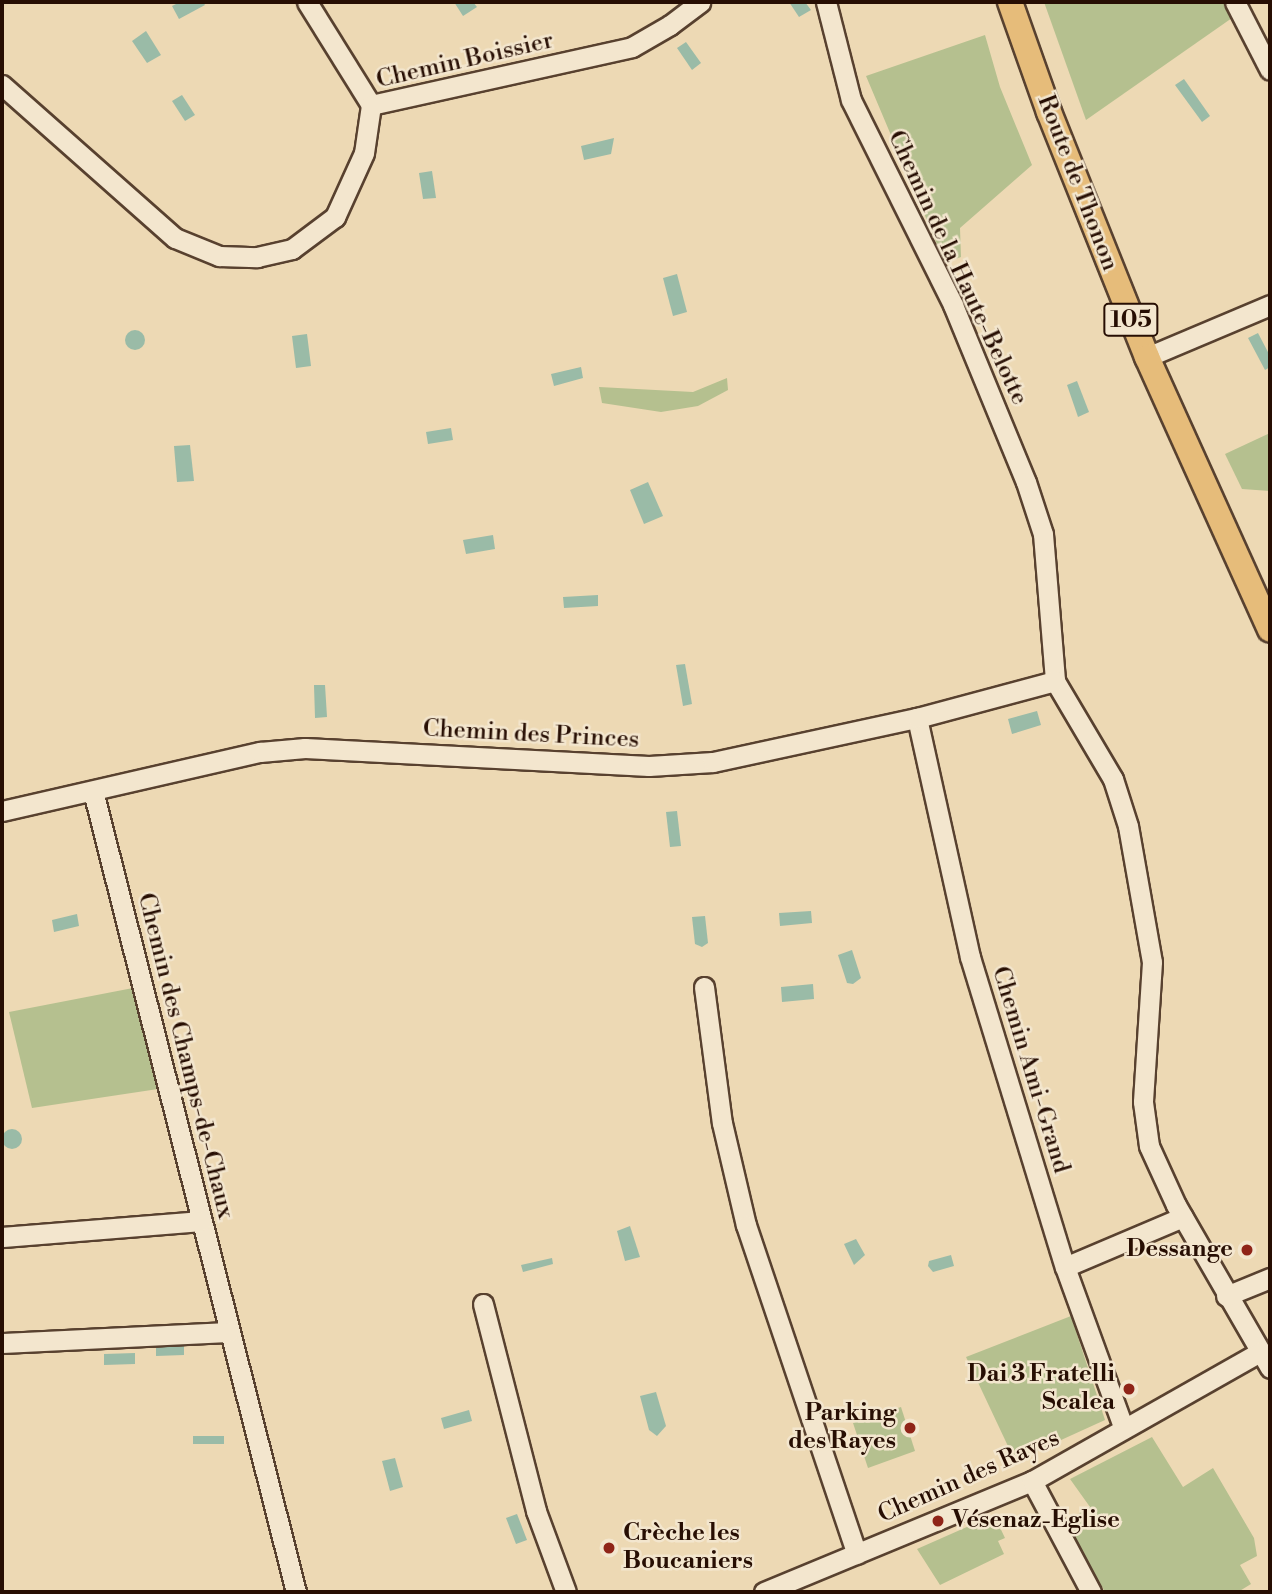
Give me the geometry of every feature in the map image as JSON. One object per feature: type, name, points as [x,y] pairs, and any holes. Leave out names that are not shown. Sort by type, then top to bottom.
[{"type":"main road","name":"Route de Thonon","points":[[1010,2],[1063,149],[1147,357],[1270,630]]},
{"type":"street","points":[[307,2],[371,105]]},
{"type":"street","name":"Chemin Boissier","points":[[2,85],[175,238],[202,251],[231,258],[292,249],[335,217],[358,172],[371,105],[632,47],[700,2]]},
{"type":"street","name":"Chemin de la Haute-Belotte","points":[[826,2],[850,100],[953,305],[1026,482],[1043,534],[1055,681]]},
{"type":"street","points":[[1235,2],[1270,70]]},
{"type":"street","points":[[1147,357],[1270,305]]},
{"type":"street","points":[[1055,681],[1113,779],[1128,826],[1152,962],[1144,1128],[1183,1217],[1265,1360]]},
{"type":"street","name":"Chemin des Princes","points":[[2,811],[93,791],[213,759],[305,748],[649,766],[713,762],[917,718],[1055,681]]},
{"type":"street","name":"Chemin Ami-Grand","points":[[917,718],[970,957],[1065,1267],[1124,1429]]},
{"type":"street","name":"Chemin des Champs-de-Chaux","points":[[93,791],[296,1592]]},
{"type":"street","points":[[704,987],[722,1123],[746,1225],[857,1554]]},
{"type":"street","points":[[1065,1267],[1183,1217]]},
{"type":"street","points":[[2,1237],[201,1221]]},
{"type":"street","points":[[1226,1296],[1270,1278]]},
{"type":"street","points":[[483,1304],[537,1511],[566,1592]]},
{"type":"street","points":[[2,1343],[229,1332]]},
{"type":"street","name":"Chemin des Rayes","points":[[764,1592],[1032,1481],[1124,1429],[1265,1360]]},
{"type":"street","points":[[1032,1481],[1091,1592]]},
{"type":"shaded area","points":[[180,2],[203,2],[205,5],[179,19],[172,6]]},
{"type":"shaded area","points":[[454,2],[473,2],[477,7],[463,16]]},
{"type":"shaded area","points":[[789,2],[805,2],[811,10],[799,17]]},
{"type":"shaded area","points":[[1044,2],[1228,2],[1232,18],[1086,120]]},
{"type":"shaded area","points":[[146,31],[161,55],[147,63],[132,41]]},
{"type":"shaded area","points":[[985,35],[1000,87],[1032,165],[960,228],[961,257],[945,263],[866,76]]},
{"type":"shaded area","points":[[686,42],[701,63],[692,70],[677,48]]},
{"type":"shaded area","points":[[1184,79],[1210,116],[1202,122],[1175,85]]},
{"type":"shaded area","points":[[182,95],[195,115],[185,121],[172,101]]},
{"type":"shaded area","points":[[614,138],[611,154],[584,160],[581,146]]},
{"type":"shaded area","points":[[432,171],[436,198],[423,199],[419,173]]},
{"type":"shaded area","points":[[677,274],[687,312],[673,316],[663,278]]},
{"type":"shaded area","points":[[135,330],[142,333],[145,340],[142,347],[135,350],[128,347],[125,340],[128,333]]},
{"type":"shaded area","points":[[1258,333],[1270,356],[1270,367],[1265,370],[1248,338]]},
{"type":"shaded area","points":[[307,334],[311,366],[296,368],[292,336]]},
{"type":"shaded area","points":[[581,367],[583,378],[554,386],[551,374]]},
{"type":"shaded area","points":[[727,378],[728,390],[698,406],[661,412],[602,403],[599,387],[693,392]]},
{"type":"shaded area","points":[[1077,381],[1089,412],[1078,417],[1067,385]]},
{"type":"shaded area","points":[[451,428],[453,440],[428,444],[426,432]]},
{"type":"shaded area","points":[[1270,433],[1270,491],[1242,489],[1225,454]]},
{"type":"shaded area","points":[[190,445],[194,481],[177,482],[174,446]]},
{"type":"shaded area","points":[[648,482],[663,516],[644,524],[630,490]]},
{"type":"shaded area","points":[[493,535],[495,549],[466,554],[463,540]]},
{"type":"shaded area","points":[[598,595],[598,606],[564,608],[563,597]]},
{"type":"shaded area","points":[[685,664],[692,704],[683,706],[676,665]]},
{"type":"shaded area","points":[[314,685],[325,685],[327,717],[315,718]]},
{"type":"shaded area","points":[[1037,711],[1041,725],[1012,734],[1008,719]]},
{"type":"shaded area","points":[[677,811],[681,846],[670,847],[666,812]]},
{"type":"shaded area","points":[[811,911],[812,923],[780,926],[779,913]]},
{"type":"shaded area","points":[[77,914],[79,926],[54,932],[52,920]]},
{"type":"shaded area","points":[[705,916],[708,943],[702,947],[695,944],[692,917]]},
{"type":"shaded area","points":[[852,950],[861,978],[853,984],[847,983],[838,955]]},
{"type":"shaded area","points":[[813,984],[814,999],[782,1002],[781,987]]},
{"type":"shaded area","points":[[133,988],[158,1089],[32,1108],[9,1012]]},
{"type":"shaded area","points":[[12,1129],[19,1132],[22,1139],[19,1146],[12,1149],[5,1146],[2,1139],[5,1132]]},
{"type":"shaded area","points":[[630,1226],[640,1257],[625,1261],[617,1231]]},
{"type":"shaded area","points":[[856,1239],[865,1255],[854,1265],[844,1244]]},
{"type":"shaded area","points":[[951,1255],[954,1266],[933,1272],[928,1266],[929,1261]]},
{"type":"shaded area","points":[[552,1258],[553,1264],[523,1272],[521,1265]]},
{"type":"shaded area","points":[[1071,1316],[1105,1420],[1015,1461],[966,1357]]},
{"type":"shaded area","points":[[184,1346],[184,1355],[156,1356],[156,1347]]},
{"type":"shaded area","points":[[135,1353],[135,1364],[104,1365],[104,1354]]},
{"type":"shaded area","points":[[656,1392],[666,1426],[657,1436],[649,1430],[640,1396]]},
{"type":"shaded area","points":[[901,1407],[915,1451],[868,1468],[853,1423]]},
{"type":"shaded area","points":[[469,1410],[472,1421],[444,1429],[441,1418]]},
{"type":"shaded area","points":[[193,1436],[224,1436],[224,1444],[193,1444]]},
{"type":"shaded area","points":[[1152,1437],[1183,1487],[1213,1468],[1254,1538],[1257,1556],[1240,1565],[1251,1584],[1238,1592],[1105,1592],[1071,1532],[1075,1516],[1090,1507],[1070,1479]]},
{"type":"shaded area","points":[[395,1458],[403,1487],[390,1491],[382,1461]]},
{"type":"shaded area","points":[[517,1514],[527,1540],[516,1544],[506,1518]]},
{"type":"shaded area","points":[[994,1515],[1005,1538],[998,1541],[1004,1554],[940,1585],[917,1549]]},
{"type":"place","name":"Dessange","points":[[1247,1250]]},
{"type":"place","name":"Dai 3 Fratelli Scalea","points":[[1129,1389]]},
{"type":"place","name":"Parking des Rayes","points":[[910,1428]]},
{"type":"place","name":"Vésenaz-Eglise","points":[[938,1521]]},
{"type":"place","name":"Crèche les Boucaniers","points":[[609,1548]]}]
